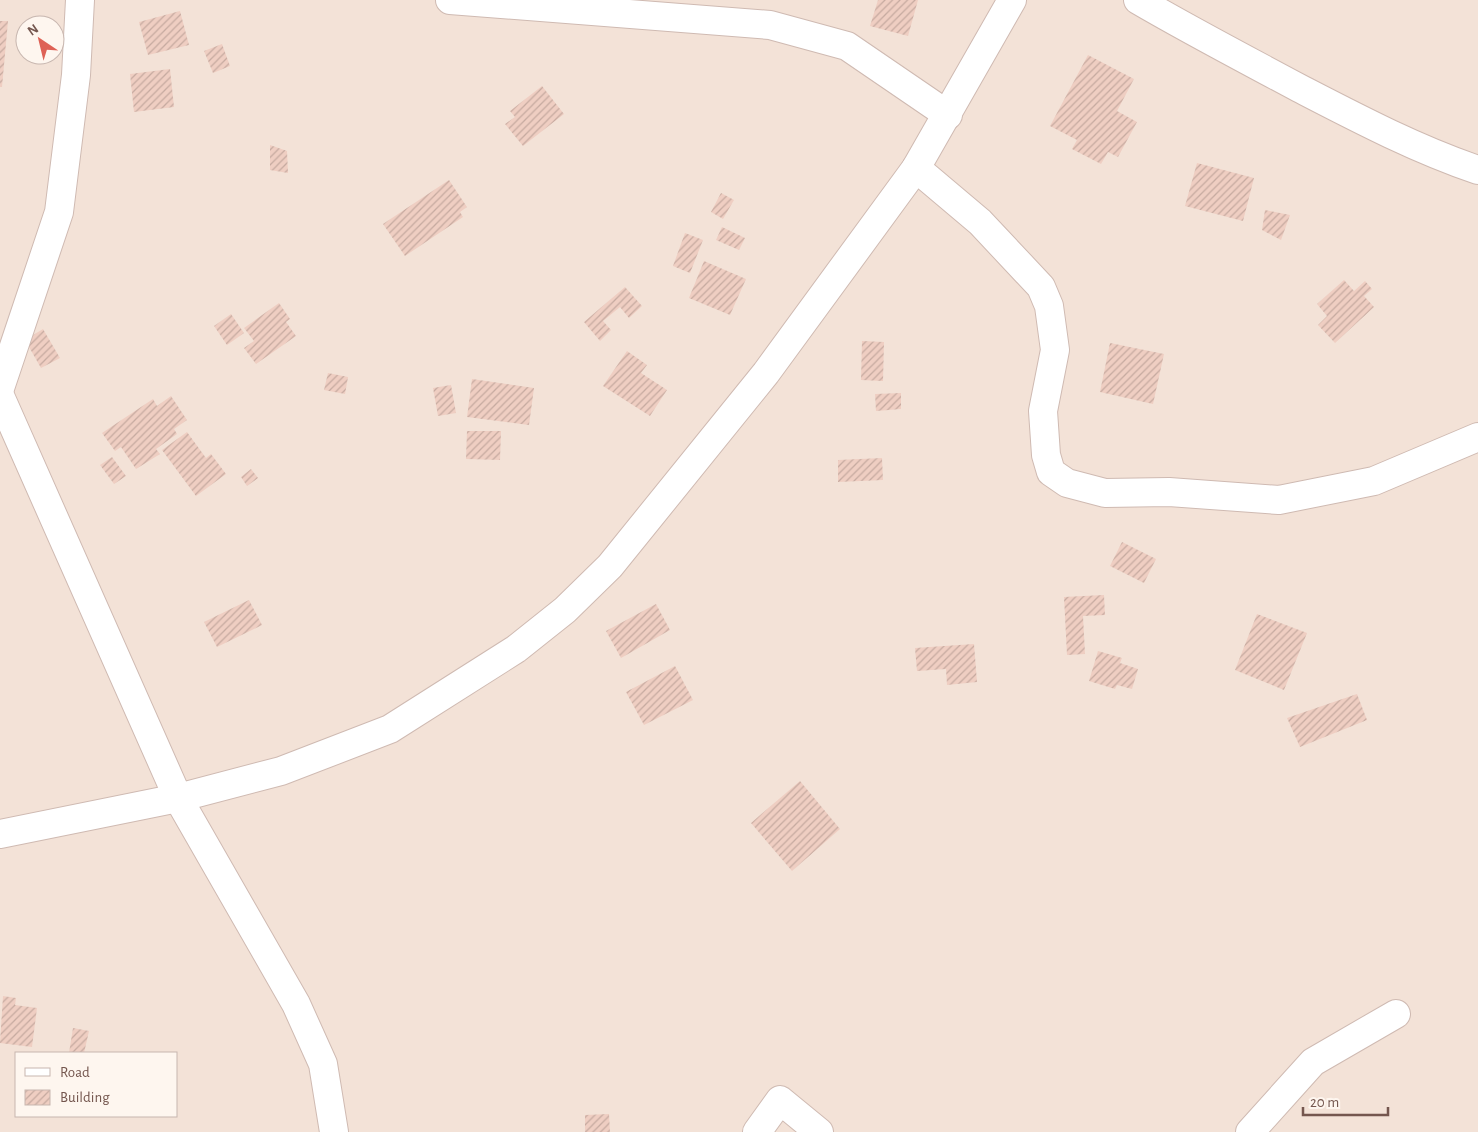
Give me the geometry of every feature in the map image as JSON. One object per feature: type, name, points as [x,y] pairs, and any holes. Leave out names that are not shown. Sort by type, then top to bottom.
[{"type":"street","points":[[0,388],[59,212],[76,75],[80,0]]},
{"type":"street","points":[[450,0],[619,6],[770,25],[847,46],[948,115]]},
{"type":"street","points":[[0,834],[178,798],[281,771],[390,729],[516,649],[565,610],[610,566],[754,388],[916,168],[1012,0]]},
{"type":"street","points":[[1138,0],[1190,30],[1347,113],[1443,159],[1478,170]]},
{"type":"street","points":[[916,168],[980,222],[1041,287],[1050,306],[1055,350],[1043,412],[1046,455],[1051,472],[1067,483],[1105,493],[1169,492],[1279,500],[1374,481],[1478,437]]},
{"type":"street","points":[[0,396],[178,798],[296,1004],[322,1064],[334,1132]]},
{"type":"street","points":[[1250,1132],[1313,1062],[1396,1014]]},
{"type":"street","points":[[757,1132],[780,1100],[818,1132]]},
{"type":"shaded area","points":[[0,0],[1478,0],[1478,1132],[0,1132]]},
{"type":"building","points":[[878,0],[918,0],[908,36],[870,26]]},
{"type":"building","points":[[180,11],[189,45],[148,55],[139,22]]},
{"type":"building","points":[[0,21],[8,21],[2,87],[0,87]]},
{"type":"building","points":[[222,44],[230,66],[213,73],[204,51]]},
{"type":"building","points":[[1088,55],[1134,79],[1117,111],[1137,122],[1118,157],[1108,152],[1101,164],[1072,149],[1077,140],[1050,126]]},
{"type":"building","points":[[170,69],[174,107],[134,112],[130,74]]},
{"type":"building","points":[[542,86],[564,114],[523,146],[505,124],[515,117],[510,111]]},
{"type":"building","points":[[270,145],[287,151],[288,173],[270,170]]},
{"type":"building","points":[[1197,163],[1254,178],[1243,221],[1185,206]]},
{"type":"building","points":[[449,180],[467,207],[460,212],[463,217],[405,256],[383,224]]},
{"type":"building","points":[[721,193],[734,200],[723,219],[711,212]]},
{"type":"building","points":[[1265,210],[1290,215],[1281,240],[1262,230]]},
{"type":"building","points":[[722,227],[745,238],[739,250],[716,240]]},
{"type":"building","points":[[685,233],[703,240],[690,273],[673,266]]},
{"type":"building","points":[[704,261],[746,279],[730,315],[689,298]]},
{"type":"building","points":[[1344,280],[1354,291],[1365,281],[1372,289],[1364,296],[1374,307],[1335,343],[1318,325],[1327,316],[1317,304]]},
{"type":"building","points":[[625,287],[642,306],[629,318],[620,307],[603,321],[611,330],[600,341],[584,322]]},
{"type":"building","points":[[279,303],[290,319],[286,322],[296,336],[256,364],[244,348],[254,341],[244,328]]},
{"type":"building","points":[[231,314],[244,333],[227,345],[214,326]]},
{"type":"building","points":[[43,329],[60,358],[41,368],[25,340]]},
{"type":"building","points":[[862,341],[884,342],[883,381],[861,380]]},
{"type":"building","points":[[1110,343],[1164,354],[1153,404],[1100,392]]},
{"type":"building","points":[[627,351],[647,365],[641,373],[667,390],[650,416],[603,386]]},
{"type":"building","points":[[328,373],[348,377],[345,394],[324,390]]},
{"type":"building","points":[[472,379],[534,388],[529,425],[467,417]]},
{"type":"building","points":[[451,385],[456,413],[438,416],[433,388]]},
{"type":"building","points":[[901,393],[901,409],[876,411],[875,394]]},
{"type":"building","points":[[171,396],[187,420],[174,429],[177,434],[156,449],[160,454],[136,469],[121,447],[115,451],[102,433],[153,399],[157,406]]},
{"type":"building","points":[[467,431],[501,431],[500,460],[466,459]]},
{"type":"building","points":[[187,432],[206,458],[211,454],[226,474],[196,496],[162,450]]},
{"type":"building","points":[[112,457],[126,476],[114,484],[100,465]]},
{"type":"building","points":[[882,458],[883,480],[838,482],[838,460]]},
{"type":"building","points":[[251,469],[258,478],[247,486],[241,477]]},
{"type":"building","points":[[1122,542],[1156,559],[1144,583],[1110,566]]},
{"type":"building","points":[[1104,595],[1105,615],[1083,616],[1085,654],[1067,655],[1064,597]]},
{"type":"building","points":[[249,600],[262,625],[217,647],[204,622]]},
{"type":"building","points":[[656,604],[670,630],[621,658],[606,631]]},
{"type":"building","points":[[1257,614],[1307,633],[1284,690],[1235,670]]},
{"type":"building","points":[[974,644],[977,682],[947,685],[946,669],[917,671],[915,648]]},
{"type":"building","points":[[1098,651],[1122,658],[1120,663],[1138,669],[1132,689],[1117,685],[1115,689],[1089,681]]},
{"type":"building","points":[[675,666],[693,700],[644,725],[626,692]]},
{"type":"building","points":[[1357,694],[1367,720],[1300,747],[1287,718]]},
{"type":"building","points":[[800,781],[840,829],[792,871],[751,823]]},
{"type":"building","points":[[3,996],[16,998],[15,1005],[37,1008],[32,1047],[0,1043]]},
{"type":"building","points":[[73,1028],[89,1031],[84,1052],[69,1052]]},
{"type":"building","points":[[609,1114],[610,1132],[585,1132],[585,1115]]}]
